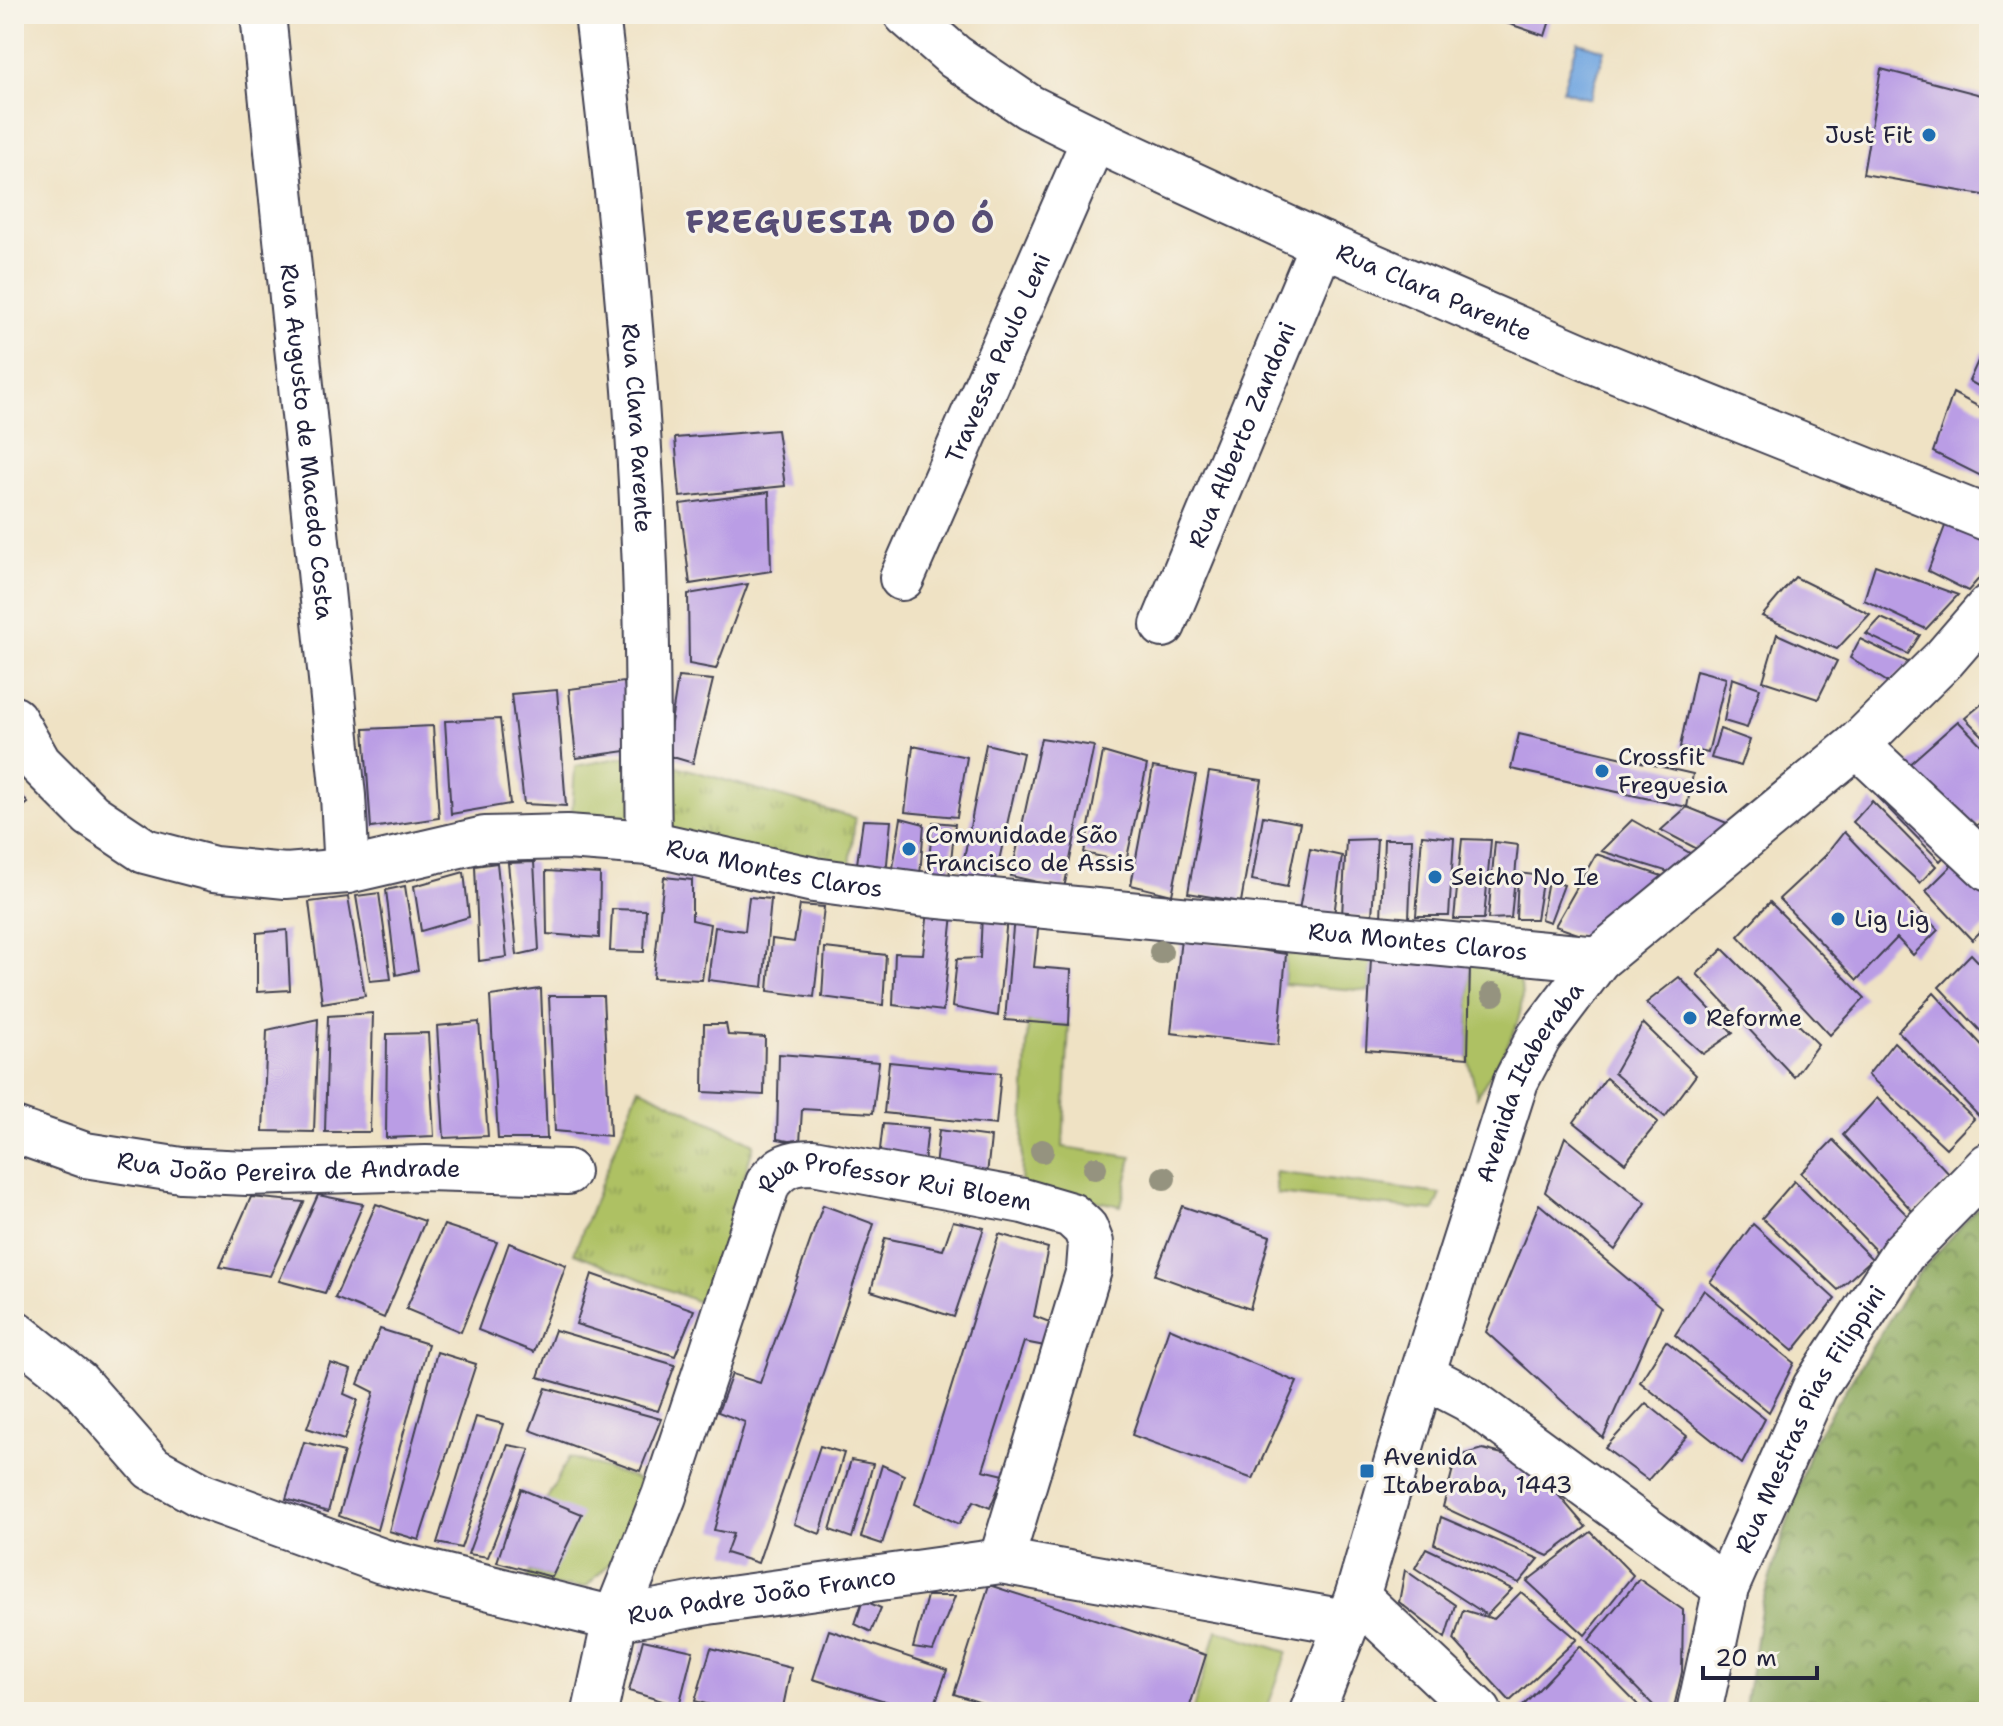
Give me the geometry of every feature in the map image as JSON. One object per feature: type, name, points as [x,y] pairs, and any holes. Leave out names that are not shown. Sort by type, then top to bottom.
[{"type":"street","name":"Rua Augusto de Macedo Costa","points":[[263,14],[341,781],[347,871]]},
{"type":"street","name":"Rua Clara Parente","points":[[597,14],[612,137],[637,420],[644,547],[649,843]]},
{"type":"street","name":"Rua Clara Parente","points":[[906,14],[955,57],[1029,107],[1094,139],[1322,244],[1593,361],[1989,519]]},
{"type":"street","name":"Travessa Paulo Leni","points":[[902,578],[1094,139]]},
{"type":"street","name":"Rua Alberto Zandoni","points":[[1163,625],[1322,244]]},
{"type":"street","name":"Avenida Itaberaba","points":[[1312,1712],[1351,1610],[1516,1081],[1539,1037],[1598,959],[1857,745],[1944,659],[1989,607]]},
{"type":"street","name":"Rua Montes Claros","points":[[14,719],[39,763],[80,805],[145,851],[214,869],[286,876],[347,871],[485,839],[513,837],[649,843],[790,875],[919,894],[1598,959]]},
{"type":"street","points":[[1857,745],[1989,869]]},
{"type":"street","name":"Rua João Pereira de Andrade","points":[[14,1130],[85,1155],[181,1170],[247,1173],[426,1168],[567,1172]]},
{"type":"street","name":"Rua Professor Rui Bloem","points":[[595,1712],[615,1619],[664,1496],[768,1183],[779,1168],[797,1162],[1023,1201],[1071,1215],[1085,1228],[1091,1243],[1089,1270],[1001,1561]]},
{"type":"street","name":"Rua Mestras Pias Filippini","points":[[1699,1712],[1726,1588],[1815,1387],[1903,1253],[1989,1165]]},
{"type":"street","name":"Rua Padre João Franco","points":[[14,1332],[77,1382],[152,1468],[203,1496],[382,1561],[615,1619],[708,1602],[1001,1561],[1351,1610]]},
{"type":"street","points":[[1422,1375],[1468,1399],[1726,1588]]},
{"type":"street","points":[[1351,1610],[1479,1712]]},
{"type":"green space","points":[[635,755],[636,818],[571,827],[575,766]]},
{"type":"green space","points":[[656,760],[855,818],[849,876],[650,837]]},
{"type":"green space","points":[[1286,954],[1371,959],[1369,991],[1284,984]]},
{"type":"green space","points":[[1470,964],[1502,968],[1520,980],[1522,996],[1510,1041],[1477,1097],[1468,1058]]},
{"type":"green space","points":[[1028,1021],[1069,1025],[1063,1147],[1132,1157],[1121,1206],[1021,1185]]},
{"type":"green space","points":[[639,1087],[754,1144],[706,1305],[574,1253]]},
{"type":"green space","points":[[1275,1172],[1441,1194],[1434,1211],[1277,1194]]},
{"type":"green space","points":[[1989,1195],[1989,1712],[1744,1712],[1762,1603],[1813,1441],[1918,1274]]},
{"type":"green space","points":[[569,1457],[640,1480],[624,1549],[586,1587],[525,1585],[530,1571],[552,1577],[546,1501]]},
{"type":"green space","points":[[1217,1630],[1287,1652],[1266,1712],[1192,1712]]},
{"type":"water","points":[[1578,42],[1605,50],[1590,99],[1562,90]]},
{"type":"building","points":[[1480,14],[1552,14],[1545,36]]},
{"type":"building","name":"Just Fit","points":[[1881,69],[1989,97],[1989,196],[1863,174]]},
{"type":"building","points":[[1982,352],[1989,355],[1989,392],[1969,381]]},
{"type":"building","points":[[1953,393],[1989,412],[1989,480],[1933,452]]},
{"type":"building","points":[[777,430],[785,486],[680,497],[675,438]]},
{"type":"building","points":[[769,492],[771,571],[690,584],[680,504]]},
{"type":"building","points":[[1947,521],[1989,538],[1989,567],[1968,591],[1928,571]]},
{"type":"building","points":[[1875,565],[1958,595],[1926,629],[1864,600]]},
{"type":"building","points":[[1795,577],[1870,614],[1837,649],[1762,616]]},
{"type":"building","points":[[748,584],[716,669],[689,664],[688,594]]},
{"type":"building","points":[[1881,618],[1920,635],[1908,654],[1866,634]]},
{"type":"building","points":[[1777,634],[1837,661],[1818,699],[1763,681]]},
{"type":"building","points":[[1860,639],[1910,663],[1889,683],[1850,658]]},
{"type":"building","points":[[1696,670],[1726,678],[1708,753],[1680,747]]},
{"type":"building","points":[[678,677],[713,680],[693,763],[666,755]]},
{"type":"building","points":[[1732,678],[1760,688],[1747,728],[1724,721]]},
{"type":"building","points":[[624,682],[633,750],[576,758],[569,689]]},
{"type":"building","points":[[557,690],[566,806],[524,804],[511,694]]},
{"type":"building","points":[[1989,698],[1989,742],[1965,718]]},
{"type":"building","points":[[500,719],[510,804],[451,814],[445,721]]},
{"type":"building","points":[[1958,721],[1989,753],[1989,814],[1972,830],[1906,767]]},
{"type":"building","points":[[433,726],[439,818],[371,828],[364,729]]},
{"type":"building","points":[[1720,729],[1750,740],[1741,766],[1711,758]]},
{"type":"building","name":"Crossfit Freguesia","points":[[1519,734],[1693,774],[1687,807],[1511,769]]},
{"type":"building","points":[[1041,738],[1094,746],[1064,888],[1011,876]]},
{"type":"building","points":[[986,744],[1023,753],[994,883],[960,879]]},
{"type":"building","points":[[913,746],[967,757],[957,817],[905,812]]},
{"type":"building","points":[[1103,752],[1147,765],[1126,862],[1084,853]]},
{"type":"building","points":[[1153,767],[1196,775],[1172,895],[1131,885]]},
{"type":"building","points":[[1209,772],[1262,780],[1241,902],[1188,893]]},
{"type":"building","points":[[1889,785],[1954,846],[1940,861],[1878,798]]},
{"type":"building","points":[[14,786],[28,803],[14,814]]},
{"type":"building","points":[[1872,801],[1936,866],[1920,883],[1853,822]]},
{"type":"building","points":[[1687,807],[1737,827],[1703,852],[1661,830]]},
{"type":"building","points":[[1263,816],[1300,823],[1287,887],[1252,880]]},
{"type":"building","name":"Comunidade São Francisco de Assis","points":[[901,818],[924,824],[920,876],[892,874]]},
{"type":"building","points":[[863,820],[891,821],[886,874],[856,871]]},
{"type":"building","points":[[1632,820],[1693,855],[1672,873],[1601,851]]},
{"type":"building","points":[[933,822],[955,824],[949,878],[927,877]]},
{"type":"building","points":[[1844,832],[1938,930],[1913,955],[1897,938],[1857,980],[1779,899],[1824,857]]},
{"type":"building","name":"Seicho No Ie","points":[[1422,835],[1454,838],[1449,916],[1416,916]]},
{"type":"building","points":[[1377,839],[1372,916],[1342,916],[1346,840]]},
{"type":"building","points":[[1384,839],[1412,839],[1409,919],[1381,919]]},
{"type":"building","points":[[1462,839],[1491,840],[1484,919],[1454,919]]},
{"type":"building","points":[[1495,842],[1518,845],[1511,918],[1488,919]]},
{"type":"building","points":[[1310,849],[1342,856],[1334,915],[1299,910]]},
{"type":"building","points":[[1596,854],[1668,878],[1598,941],[1555,926]]},
{"type":"building","points":[[1961,856],[1989,883],[1989,923],[1972,940],[1926,891]]},
{"type":"building","points":[[534,862],[539,950],[517,955],[508,863]]},
{"type":"building","points":[[497,863],[507,957],[479,961],[475,866]]},
{"type":"building","points":[[546,871],[600,874],[599,938],[547,934]]},
{"type":"building","points":[[464,872],[469,917],[421,931],[414,886]]},
{"type":"building","points":[[1518,873],[1543,876],[1536,919],[1516,919]]},
{"type":"building","points":[[664,877],[692,880],[692,920],[710,924],[702,980],[653,978]]},
{"type":"building","points":[[1548,880],[1564,885],[1550,922],[1541,919]]},
{"type":"building","points":[[405,886],[418,970],[396,975],[386,890]]},
{"type":"building","points":[[379,893],[391,979],[370,981],[356,896]]},
{"type":"building","points":[[348,897],[365,996],[322,1003],[309,902]]},
{"type":"building","points":[[749,897],[771,899],[763,987],[708,980],[715,927],[745,931]]},
{"type":"building","points":[[1770,902],[1865,998],[1830,1035],[1738,936]]},
{"type":"building","points":[[800,905],[824,907],[814,997],[768,991],[772,939],[794,942]]},
{"type":"building","points":[[612,909],[646,910],[644,952],[610,951]]},
{"type":"building","points":[[928,911],[953,914],[943,1011],[893,1005],[895,953],[923,954]]},
{"type":"building","points":[[982,915],[1007,917],[998,1016],[952,1007],[957,959],[980,958]]},
{"type":"building","points":[[1014,916],[1039,921],[1034,967],[1071,970],[1069,1025],[1005,1020]]},
{"type":"building","points":[[287,930],[290,990],[257,992],[257,933]]},
{"type":"building","points":[[1181,938],[1286,954],[1278,1045],[1171,1033]]},
{"type":"building","points":[[825,948],[886,955],[883,1005],[822,997]]},
{"type":"building","points":[[1723,949],[1818,1044],[1794,1077],[1697,974]]},
{"type":"building","points":[[1971,954],[1989,973],[1989,1040],[1939,987]]},
{"type":"building","points":[[1371,959],[1470,964],[1468,1058],[1366,1050]]},
{"type":"building","name":"Reforme","points":[[1679,977],[1733,1033],[1703,1054],[1646,1003]]},
{"type":"building","points":[[541,989],[547,1139],[498,1139],[490,996]]},
{"type":"building","points":[[1934,993],[1989,1053],[1989,1127],[1898,1031]]},
{"type":"building","points":[[549,996],[603,996],[610,1136],[555,1131]]},
{"type":"building","points":[[373,1013],[370,1132],[325,1132],[328,1016]]},
{"type":"building","points":[[318,1019],[314,1132],[263,1131],[267,1030]]},
{"type":"building","points":[[479,1022],[488,1136],[444,1138],[437,1026]]},
{"type":"building","points":[[1643,1023],[1696,1075],[1665,1117],[1614,1073]]},
{"type":"building","points":[[704,1024],[726,1024],[728,1035],[765,1037],[764,1095],[703,1092]]},
{"type":"building","points":[[428,1033],[434,1136],[386,1138],[387,1034]]},
{"type":"building","points":[[1894,1042],[1974,1119],[1946,1148],[1868,1075]]},
{"type":"building","points":[[779,1054],[879,1062],[873,1113],[802,1109],[800,1143],[777,1139]]},
{"type":"building","points":[[889,1062],[1001,1073],[996,1125],[884,1113]]},
{"type":"building","points":[[1606,1078],[1658,1122],[1625,1163],[1574,1122]]},
{"type":"building","points":[[1877,1098],[1952,1177],[1914,1213],[1843,1135]]},
{"type":"building","points":[[883,1124],[928,1128],[924,1163],[879,1158]]},
{"type":"building","points":[[939,1130],[991,1137],[987,1175],[935,1168]]},
{"type":"building","points":[[1565,1137],[1646,1203],[1615,1250],[1545,1192]]},
{"type":"building","points":[[1833,1140],[1910,1218],[1878,1253],[1801,1173]]},
{"type":"building","points":[[1794,1181],[1872,1259],[1838,1290],[1762,1218]]},
{"type":"building","points":[[318,1195],[363,1204],[325,1293],[279,1281]]},
{"type":"building","points":[[251,1197],[304,1202],[270,1276],[220,1267]]},
{"type":"building","points":[[376,1204],[425,1221],[384,1318],[335,1298]]},
{"type":"building","points":[[1539,1204],[1661,1307],[1603,1438],[1486,1332]]},
{"type":"building","points":[[823,1205],[874,1224],[758,1563],[726,1553],[733,1534],[714,1530],[745,1422],[718,1412],[732,1374],[760,1383]]},
{"type":"building","points":[[1182,1206],[1270,1236],[1250,1309],[1155,1275]]},
{"type":"building","points":[[953,1221],[984,1228],[954,1317],[871,1291],[885,1238],[943,1250]]},
{"type":"building","points":[[1753,1224],[1835,1299],[1793,1351],[1710,1282]]},
{"type":"building","points":[[444,1225],[497,1242],[461,1332],[406,1309]]},
{"type":"building","points":[[999,1234],[1048,1248],[1034,1316],[1052,1323],[1045,1346],[1024,1342],[983,1470],[1004,1475],[990,1508],[974,1501],[959,1524],[915,1504]]},
{"type":"building","points":[[509,1243],[566,1265],[534,1352],[478,1330]]},
{"type":"building","points":[[592,1274],[694,1310],[675,1356],[576,1324]]},
{"type":"building","points":[[1704,1290],[1794,1363],[1769,1412],[1675,1335]]},
{"type":"building","points":[[1169,1328],[1297,1382],[1253,1479],[1132,1435]]},
{"type":"building","points":[[380,1329],[428,1344],[377,1530],[339,1516],[374,1392],[358,1384]]},
{"type":"building","points":[[555,1330],[675,1365],[658,1411],[538,1377]]},
{"type":"building","points":[[1666,1341],[1765,1419],[1742,1464],[1640,1382]]},
{"type":"building","points":[[437,1352],[476,1364],[419,1540],[389,1531]]},
{"type":"building","points":[[330,1363],[351,1370],[344,1394],[358,1400],[344,1440],[307,1428]]},
{"type":"building","points":[[546,1388],[661,1419],[640,1471],[530,1430]]},
{"type":"building","points":[[1646,1403],[1687,1436],[1648,1480],[1605,1448]]},
{"type":"building","points":[[476,1417],[503,1424],[461,1548],[437,1543]]},
{"type":"building","points":[[304,1442],[344,1452],[328,1512],[286,1499]]},
{"type":"building","points":[[508,1445],[530,1449],[488,1557],[468,1554]]},
{"type":"building","points":[[820,1446],[844,1453],[820,1534],[794,1524]]},
{"type":"building","points":[[1483,1449],[1529,1461],[1586,1527],[1548,1556],[1443,1507],[1456,1457]]},
{"type":"building","points":[[851,1460],[873,1464],[852,1538],[830,1530]]},
{"type":"building","points":[[882,1465],[904,1475],[882,1544],[861,1537]]},
{"type":"building","points":[[521,1489],[582,1514],[552,1577],[497,1562]]},
{"type":"building","points":[[1441,1517],[1539,1559],[1519,1583],[1434,1544]]},
{"type":"building","points":[[1591,1532],[1633,1575],[1585,1635],[1527,1581]]},
{"type":"building","points":[[1426,1548],[1512,1589],[1487,1615],[1415,1568]]},
{"type":"building","points":[[1405,1570],[1455,1605],[1445,1638],[1399,1602]]},
{"type":"building","points":[[1639,1579],[1683,1610],[1682,1672],[1673,1712],[1660,1712],[1589,1640]]},
{"type":"building","points":[[989,1585],[1206,1655],[1188,1712],[1009,1712],[954,1694]]},
{"type":"building","points":[[1521,1592],[1577,1639],[1510,1701],[1454,1640],[1463,1610],[1494,1619]]},
{"type":"building","points":[[927,1596],[955,1596],[933,1651],[913,1648]]},
{"type":"building","points":[[863,1600],[881,1608],[871,1632],[855,1624]]},
{"type":"building","points":[[829,1630],[947,1670],[932,1712],[921,1712],[813,1679]]},
{"type":"building","points":[[643,1640],[693,1651],[679,1706],[629,1691]]},
{"type":"building","points":[[1580,1646],[1645,1712],[1525,1712],[1521,1708]]},
{"type":"building","points":[[711,1648],[791,1668],[782,1712],[736,1712],[695,1701]]},
{"type":"place","name":"Just Fit","points":[[1929,135]]},
{"type":"place","name":"Crossfit Freguesia","points":[[1602,771]]},
{"type":"place","name":"Comunidade São Francisco de Assis","points":[[909,849]]},
{"type":"place","name":"Seicho No Ie","points":[[1435,877]]},
{"type":"place","name":"Lig Lig","points":[[1838,919]]},
{"type":"place","name":"Reforme","points":[[1690,1018]]},
{"type":"place","name":"Avenida Itaberaba, 1443","points":[[1367,1471]]},
{"type":"district","name":"FREGUESIA DO Ó","points":[[841,221]]}]
